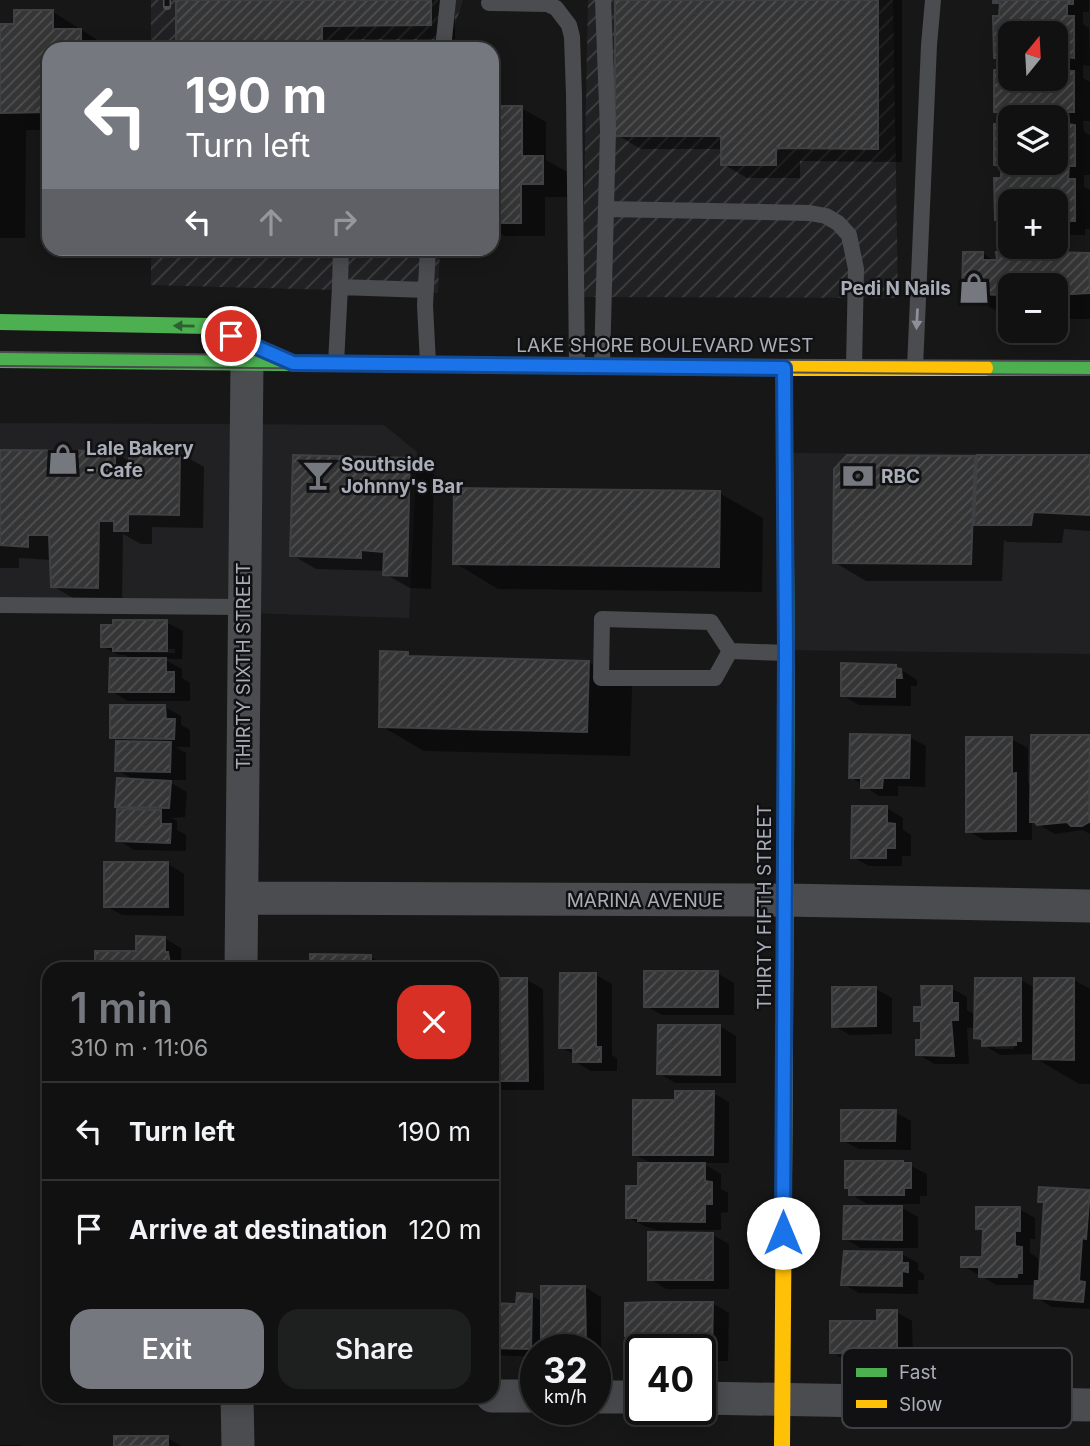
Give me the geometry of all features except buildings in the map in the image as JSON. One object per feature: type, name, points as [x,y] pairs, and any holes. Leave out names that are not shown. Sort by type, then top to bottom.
[{"type":"main road","name":"LAKE SHORE BOULEVARD WEST","points":[[0,322],[208,326],[293,363]]},
{"type":"main road","name":"LAKE SHORE BOULEVARD WEST","points":[[0,360],[784,368],[1090,368]]},
{"type":"main road","name":"THIRTY FIFTH STREET","points":[[782,1446],[786,653],[784,368]]},
{"type":"main road","name":"LAKE SHORE BOULEVARD WEST","points":[[1037,368],[1079,383]]},
{"type":"street","name":"THIRTY SIXTH STREET","points":[[241,962],[247,362]]},
{"type":"street","name":"MARINA AVENUE","points":[[242,898],[785,900],[1090,906]]},
{"type":"street","points":[[499,1396],[520,1396]]},
{"type":"street","points":[[716,1398],[842,1400]]},
{"type":"street","points":[[237,1403],[237,1446]]},
{"type":"street","points":[[1072,1405],[1090,1405]]},
{"type":"lane","points":[[444,42],[448,0]]},
{"type":"lane","points":[[602,365],[608,130],[603,0]]},
{"type":"lane","points":[[915,368],[933,0]]},
{"type":"lane","points":[[489,3],[547,4],[556,8],[569,25],[574,95],[577,366]]},
{"type":"lane","points":[[606,209],[810,213],[826,216],[838,223],[849,235],[856,269],[854,367]]},
{"type":"lane","points":[[336,363],[341,256]]},
{"type":"lane","points":[[428,256],[428,364]]},
{"type":"lane","points":[[340,288],[426,290]]},
{"type":"lane","points":[[0,606],[243,607]]},
{"type":"lane","points":[[602,619],[711,622],[730,651],[715,678],[601,678],[602,619]]},
{"type":"lane","points":[[730,651],[786,653]]},
{"type":"shaded area","points":[[151,0],[463,0],[449,42],[151,42]]},
{"type":"shaded area","points":[[588,0],[893,0],[898,298],[582,297]]},
{"type":"shaded area","points":[[151,256],[440,256],[438,293],[151,285]]},
{"type":"shaded area","points":[[0,423],[384,425],[417,452],[409,618],[214,612],[0,611]]},
{"type":"shaded area","points":[[787,453],[1090,454],[1090,654],[783,650]]},
{"type":"tram line","points":[[0,352],[575,359],[1090,361]]},
{"type":"tram line","points":[[0,366],[1090,375]]},
{"type":"railway","points":[[167,0],[167,6]]},
{"type":"traffic: fast","points":[[0,322],[208,326],[275,355]]},
{"type":"traffic: fast","points":[[0,360],[749,368]]},
{"type":"traffic: fast","points":[[784,368],[787,653],[785,1043]]},
{"type":"traffic: fast","points":[[985,368],[1090,368]]},
{"type":"traffic: slow","points":[[749,368],[985,368]]},
{"type":"traffic: slow","points":[[782,1446],[785,1043]]},
{"type":"place","name":"Pedi N Nails","points":[[974,288]]},
{"type":"place","name":"Lale Bakery - Cafe","points":[[63,459]]},
{"type":"place","name":"Southside Johnny's Bar","points":[[318,475]]},
{"type":"place","name":"RBC","points":[[858,476]]},
{"type":"route","points":[[231,336],[293,363],[784,368],[786,653],[783,1233]]}]
